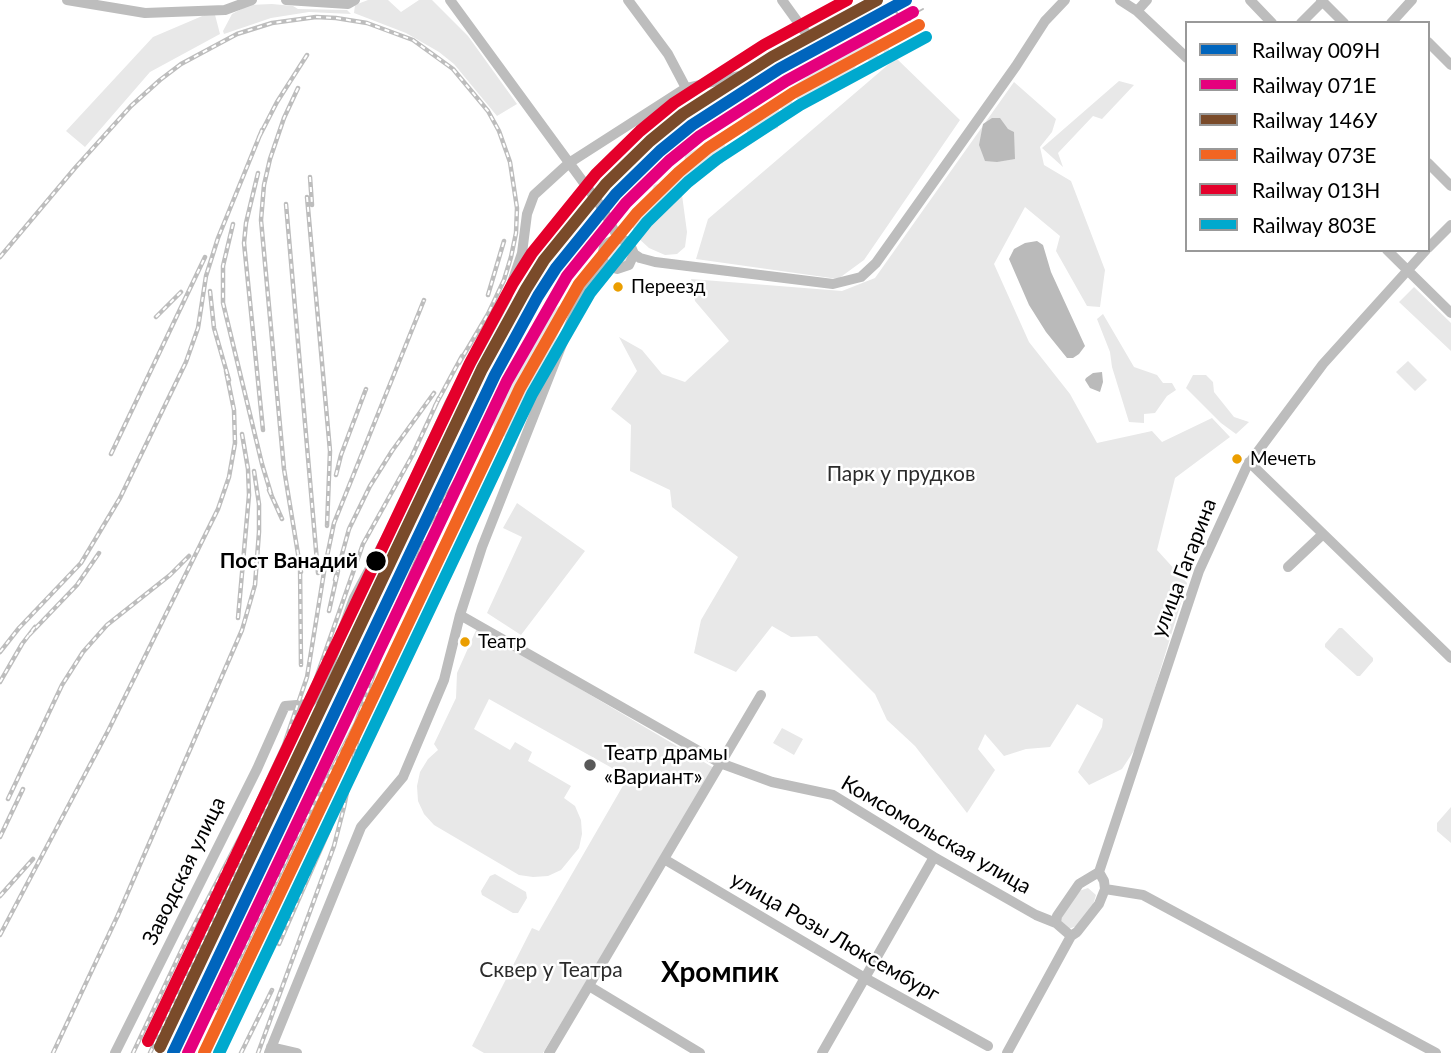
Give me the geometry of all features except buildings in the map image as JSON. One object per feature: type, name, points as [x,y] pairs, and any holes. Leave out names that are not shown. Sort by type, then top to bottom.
[{"type":"street","points":[[67,0],[145,13],[225,10],[252,0]]},
{"type":"street","points":[[126,0],[133,10]]},
{"type":"street","points":[[286,0],[348,5],[355,0]]},
{"type":"street","points":[[450,0],[603,209],[615,236],[629,242],[636,257]]},
{"type":"street","points":[[628,0],[668,54],[686,88]]},
{"type":"street","points":[[782,0],[808,36]]},
{"type":"street","points":[[569,163],[686,88],[743,75],[874,0]]},
{"type":"street","points":[[636,257],[663,264],[833,284],[861,277],[876,262],[1045,21],[1065,0]]},
{"type":"street","points":[[1120,0],[1138,11],[1185,56]]},
{"type":"street","points":[[1138,11],[1147,0]]},
{"type":"street","points":[[1250,0],[1270,21]]},
{"type":"street","points":[[1393,21],[1412,0]]},
{"type":"street","points":[[1303,21],[1321,1],[1342,21]]},
{"type":"street","points":[[1399,14],[1406,21]]},
{"type":"street","points":[[1430,44],[1451,65]]},
{"type":"street","name":"Заводская улица","points":[[116,1053],[257,769],[285,706],[309,704],[320,692],[354,598],[389,533],[449,404],[508,297],[522,253],[531,201],[545,184],[569,163]]},
{"type":"street","points":[[1430,165],[1451,186]]},
{"type":"street","name":"улица Гагарина","points":[[1430,246],[1451,225]]},
{"type":"street","points":[[605,267],[602,257],[604,247],[615,236]]},
{"type":"street","points":[[1389,252],[1451,313]]},
{"type":"street","name":"улица Гагарина","points":[[1099,872],[1199,571],[1249,462],[1322,364],[1424,252]]},
{"type":"street","points":[[297,1053],[270,1050],[361,827],[403,778],[444,680],[475,566],[554,359],[587,286],[605,267],[624,268],[636,257]]},
{"type":"street","points":[[1249,462],[1451,658]]},
{"type":"street","points":[[1289,567],[1323,534]]},
{"type":"street","name":"Комсомольская улица","points":[[460,615],[720,763],[772,782],[833,795],[934,857],[1036,915],[1056,923],[1071,936]]},
{"type":"street","points":[[550,1053],[761,695]]},
{"type":"street","points":[[822,1053],[934,857]]},
{"type":"street","name":"улица Розы Люксембург","points":[[664,859],[865,978],[988,1046]]},
{"type":"street","points":[[1007,1053],[1071,936],[1098,904],[1105,889],[1099,872],[1079,884],[1061,907],[1056,923]]},
{"type":"street","points":[[1105,889],[1143,895],[1436,1053]]},
{"type":"street","points":[[589,986],[700,1053]]},
{"type":"green space","points":[[368,0],[388,0],[401,12],[419,0],[432,0],[468,36],[517,104],[497,116],[454,64],[439,52],[406,33],[354,13],[355,5]]},
{"type":"green space","points":[[272,4],[298,9],[347,10],[351,14],[309,12],[271,18],[224,34],[232,14],[249,5]]},
{"type":"green space","points":[[214,11],[220,34],[150,72],[85,147],[66,131],[153,37]]},
{"type":"green space","points":[[874,38],[888,44],[890,54],[884,53],[882,46],[873,43],[869,46],[885,63],[878,69],[867,74],[863,70],[870,63],[867,58],[859,61],[852,73],[836,81],[822,100],[811,104],[795,98],[792,101],[795,114],[779,108],[778,128],[749,137],[743,118],[750,111],[760,109],[828,62]]},
{"type":"green space","points":[[896,58],[960,120],[864,260],[838,279],[696,259],[708,219]]},
{"type":"green space","points":[[1119,81],[1134,85],[1102,119],[1093,116],[1058,153],[1063,167],[1042,148]]},
{"type":"green space","name":"Парк у прудков","points":[[1014,82],[1056,119],[1052,132],[1040,147],[1044,165],[1071,181],[1105,270],[1100,307],[1087,306],[1056,251],[1060,236],[1025,207],[994,264],[1029,342],[1070,394],[1097,443],[1152,431],[1162,442],[1212,418],[1230,437],[1175,478],[1157,550],[1187,583],[1137,746],[1122,769],[1089,785],[1078,772],[1102,727],[1103,719],[1077,704],[1050,747],[1026,749],[1004,756],[985,734],[978,749],[995,770],[967,813],[915,746],[887,720],[875,694],[817,636],[791,637],[772,626],[736,672],[694,653],[701,620],[738,557],[672,507],[670,490],[630,471],[631,425],[611,409],[637,371],[619,337],[642,350],[662,374],[685,382],[729,341],[695,301],[691,279],[842,291],[875,278]]},
{"type":"green space","points":[[715,139],[724,143],[727,152],[723,156],[723,163],[708,169],[690,182],[682,195],[687,232],[685,247],[677,254],[665,255],[649,248],[637,237],[632,226],[654,185],[672,180],[684,168],[685,155]]},
{"type":"green space","points":[[618,243],[626,246],[629,254],[626,262],[618,265],[610,262],[607,254],[610,246]]},
{"type":"green space","points":[[1414,287],[1451,323],[1451,351],[1399,302]]},
{"type":"green space","points":[[567,305],[568,309],[514,447],[510,440],[494,430],[493,418],[554,310]]},
{"type":"green space","points":[[1103,314],[1134,367],[1157,375],[1163,383],[1172,383],[1176,390],[1167,396],[1155,413],[1144,414],[1144,423],[1129,422],[1110,352],[1097,319]]},
{"type":"green space","points":[[1408,361],[1427,380],[1415,391],[1396,372]]},
{"type":"green space","points":[[1193,375],[1206,375],[1213,382],[1214,392],[1234,417],[1249,422],[1236,434],[1221,423],[1186,388]]},
{"type":"green space","points":[[517,503],[585,551],[521,635],[487,613],[522,537],[503,528]]},
{"type":"green space","name":"Сквер у Театра","points":[[477,628],[714,768],[543,1053],[484,1053],[472,1046],[532,928],[539,931],[628,777],[489,699],[474,729],[510,750],[515,742],[532,752],[528,761],[571,786],[564,798],[575,806],[581,820],[579,848],[561,870],[548,876],[519,875],[434,825],[424,814],[418,801],[420,772],[438,750],[434,744],[456,698],[457,673]]},
{"type":"green space","points":[[1339,628],[1373,658],[1360,676],[1325,647]]},
{"type":"green space","points":[[782,728],[803,739],[794,755],[773,743]]},
{"type":"green space","points":[[1451,807],[1451,843],[1437,831],[1437,823]]},
{"type":"green space","points":[[495,874],[526,892],[527,898],[518,913],[513,913],[482,895],[481,891],[490,876]]},
{"type":"green space","points":[[1088,888],[1096,895],[1092,908],[1077,926],[1068,929],[1062,926],[1060,914],[1079,891]]},
{"type":"shaded area","points":[[992,118],[1000,118],[1008,129],[1014,132],[1015,159],[985,161],[979,145],[983,124]]},
{"type":"shaded area","points":[[1037,241],[1043,245],[1051,272],[1085,346],[1073,358],[1067,358],[1046,332],[1029,305],[1009,259],[1014,249]]},
{"type":"shaded area","points":[[1102,372],[1100,392],[1090,388],[1085,380],[1093,373]]},
{"type":"waterway","points":[[896,12],[902,18],[910,20],[923,9]]},
{"type":"railway","points":[[0,257],[131,106],[181,64],[237,34],[272,23],[316,17],[367,23],[413,40],[453,69],[488,111],[499,131],[510,162],[517,208],[511,257],[504,280],[488,314],[459,363]]},
{"type":"railway","points":[[259,137],[277,102],[307,55]]},
{"type":"railway","points":[[298,88],[270,159],[264,185],[261,220],[284,469],[301,572]]},
{"type":"railway","points":[[0,652],[19,628],[81,563],[120,498],[186,362],[198,328],[206,276],[218,238],[262,130]]},
{"type":"railway","points":[[258,173],[244,243],[263,430]]},
{"type":"railway","points":[[310,177],[312,205]]},
{"type":"railway","points":[[307,197],[330,451],[327,526]]},
{"type":"railway","points":[[286,204],[318,573]]},
{"type":"railway","points":[[233,224],[223,266],[223,303],[272,497]]},
{"type":"railway","points":[[488,295],[504,241]]},
{"type":"railway","points":[[111,454],[205,257]]},
{"type":"railway","points":[[210,291],[214,328],[229,380]]},
{"type":"railway","points":[[156,317],[181,292]]},
{"type":"railway","points":[[133,1053],[284,745],[307,677],[334,523],[424,300]]},
{"type":"railway","points":[[435,406],[462,356]]},
{"type":"railway","points":[[0,935],[109,729],[218,509],[229,477],[235,443],[234,410],[226,371]]},
{"type":"railway","points":[[336,475],[366,389]]},
{"type":"railway","points":[[335,580],[349,529],[370,486],[434,393]]},
{"type":"railway","points":[[314,684],[363,544],[412,456],[439,398]]},
{"type":"railway","points":[[238,618],[249,495],[242,434]]},
{"type":"railway","points":[[53,1053],[118,915],[242,630],[255,585],[259,504],[254,471]]},
{"type":"railway","points":[[413,550],[457,479]]},
{"type":"railway","points":[[269,490],[282,519]]},
{"type":"railway","points":[[216,1008],[301,829],[356,723],[405,587],[424,543]]},
{"type":"railway","points":[[29,635],[77,585],[99,553]]},
{"type":"railway","points":[[8,799],[62,685],[83,652],[107,625],[170,575],[189,556]]},
{"type":"railway","points":[[300,564],[301,665]]},
{"type":"railway","points":[[329,611],[338,571]]},
{"type":"railway","points":[[0,682],[35,627]]},
{"type":"railway","points":[[297,755],[329,688]]},
{"type":"railway","points":[[258,1053],[334,846],[360,727]]},
{"type":"railway","points":[[150,1053],[265,809],[296,758]]},
{"type":"railway","points":[[0,837],[23,789]]},
{"type":"railway","points":[[279,944],[330,828]]},
{"type":"railway","points":[[0,896],[33,859]]},
{"type":"railway","points":[[241,1053],[272,990]]},
{"type":"rail line","name":"013Н","points":[[148,1041],[470,363],[532,253],[596,174],[640,131],[674,103],[764,45],[847,0]]},
{"type":"rail line","name":"146У","points":[[160,1047],[482,369],[544,260],[606,184],[650,141],[683,114],[772,57],[877,0]]},
{"type":"rail line","name":"009Н","points":[[173,1053],[495,375],[556,268],[616,194],[660,151],[692,125],[779,69],[906,0]]},
{"type":"rail line","name":"071Е","points":[[188,1053],[507,381],[567,276],[626,203],[669,161],[700,136],[786,81],[913,12]]},
{"type":"rail line","name":"073Е","points":[[204,1053],[520,388],[579,284],[637,213],[708,148],[793,93],[919,25]]},
{"type":"rail line","name":"803Е","points":[[219,1053],[532,394],[590,293],[647,222],[688,182],[717,159],[800,105],[926,37]]},
{"type":"place","name":"Переезд","points":[[618,287]]},
{"type":"place","name":"Мечеть","points":[[1237,459]]},
{"type":"place","name":"Пост Ванадий","points":[[376,561]]},
{"type":"place","name":"Театр","points":[[465,642]]},
{"type":"place","name":"Театр драмы «Вариант»","points":[[590,765]]},
{"type":"district","name":"Хромпик","points":[[720,973]]}]
